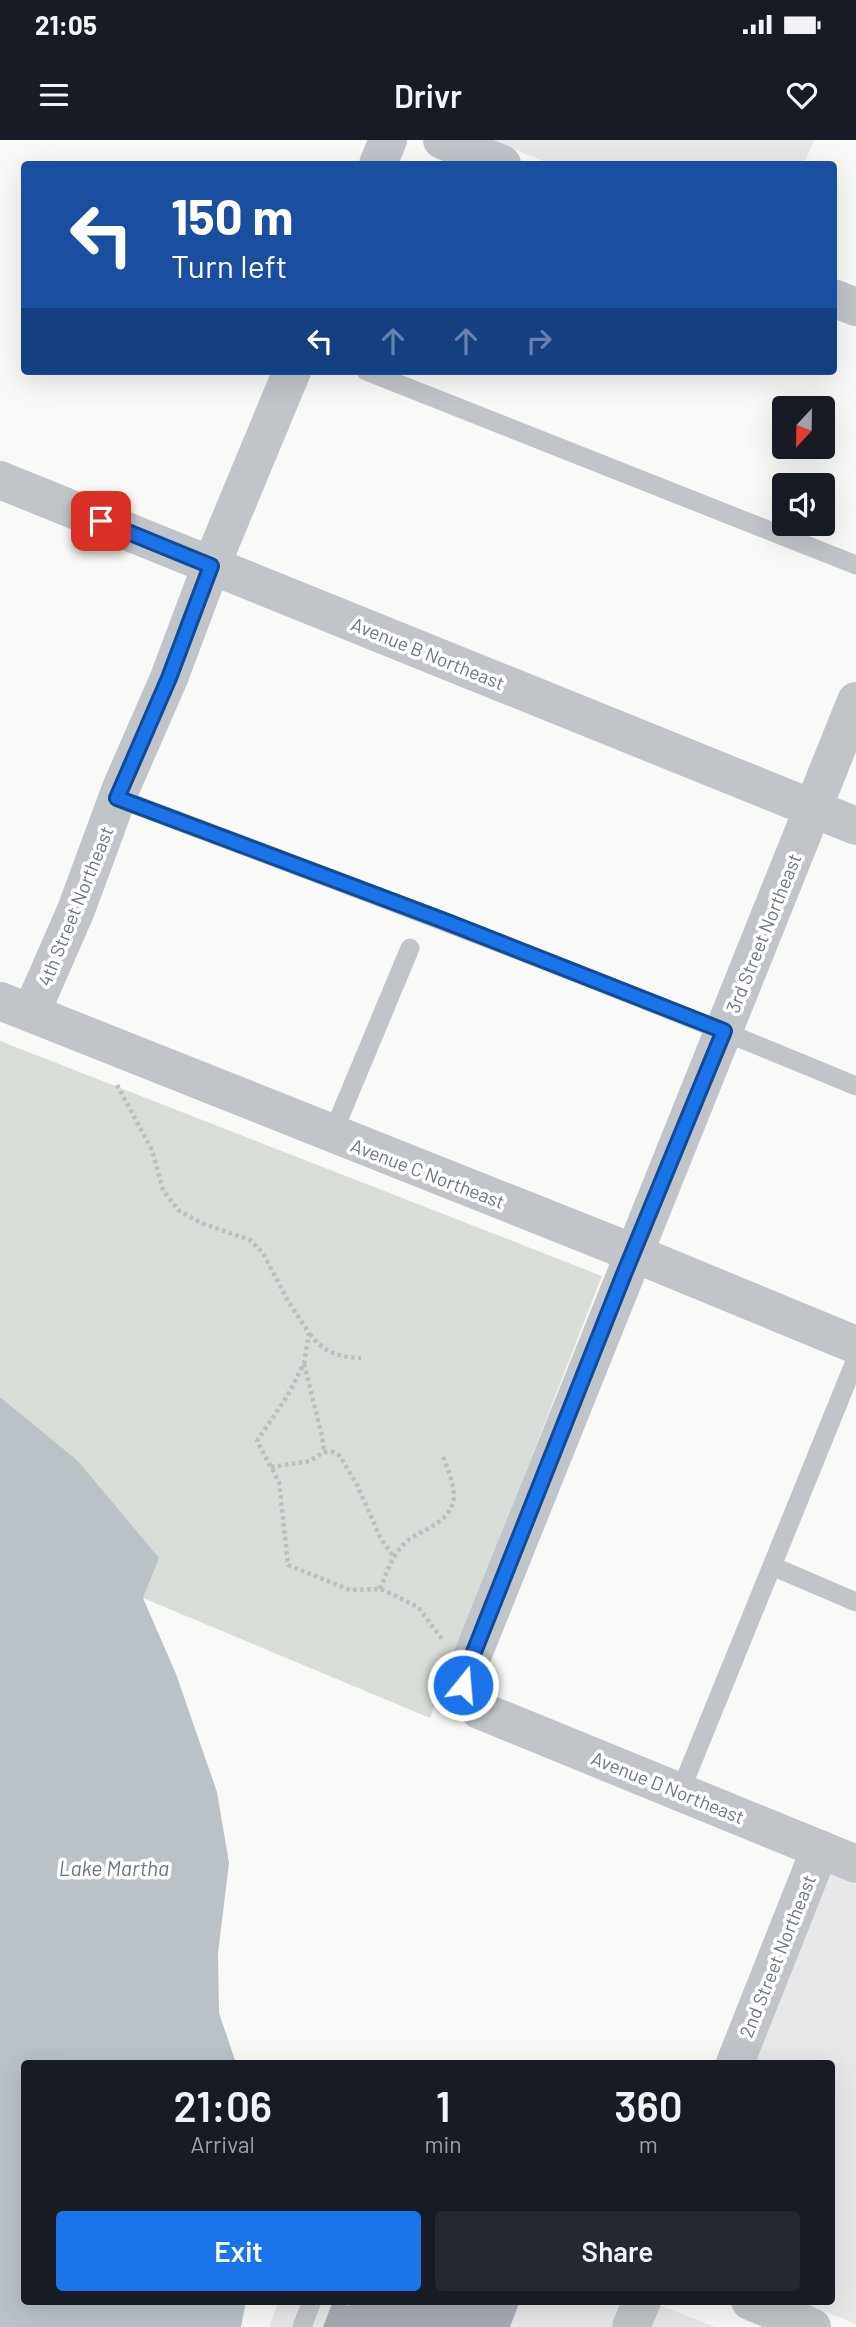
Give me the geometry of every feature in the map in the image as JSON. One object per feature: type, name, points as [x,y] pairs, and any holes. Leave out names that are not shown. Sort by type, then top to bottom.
[{"type":"street","points":[[379,161],[388,140]]},
{"type":"street","points":[[442,140],[494,161]]},
{"type":"street","points":[[837,300],[856,307]]},
{"type":"street","name":"4th Street Northeast","points":[[15,1007],[76,910],[117,798],[169,678],[211,566],[290,375]]},
{"type":"street","name":"Avenue B Northeast","points":[[0,480],[856,826]]},
{"type":"street","name":"3rd Street Northeast","points":[[467,1673],[856,701]]},
{"type":"street","name":"Avenue C Northeast","points":[[15,1007],[633,1253],[856,1345]]},
{"type":"street","name":"Avenue D Northeast","points":[[467,1673],[463,1685],[479,1710],[856,1864]]},
{"type":"street","name":"2nd Street Northeast","points":[[736,2060],[820,1849]]},
{"type":"street","points":[[631,2327],[640,2305]]},
{"type":"street","points":[[760,2305],[812,2327]]},
{"type":"lane","points":[[376,375],[856,565]]},
{"type":"lane","points":[[117,798],[434,917],[856,1086]]},
{"type":"lane","points":[[332,1135],[410,948]]},
{"type":"lane","points":[[680,1792],[856,1359]]},
{"type":"lane","points":[[772,1566],[856,1602]]},
{"type":"lane","points":[[302,2327],[310,2305]]},
{"type":"path","points":[[116,1084],[152,1150],[163,1190],[178,1210],[201,1223],[250,1240],[263,1253],[288,1301],[316,1343],[342,1358],[361,1359]]},
{"type":"path","points":[[309,1334],[304,1363],[288,1395],[257,1441],[279,1482],[288,1565],[350,1590],[380,1589],[418,1607],[467,1673]]},
{"type":"path","points":[[304,1363],[324,1452]]},
{"type":"path","points":[[271,1467],[310,1461],[324,1452],[333,1452],[340,1456],[357,1486],[380,1539],[393,1556]]},
{"type":"path","points":[[380,1589],[393,1556],[407,1541],[438,1523],[452,1507],[455,1491],[442,1454]]},
{"type":"shaded area","points":[[491,140],[814,140],[805,161],[544,161]]},
{"type":"shaded area","points":[[0,1041],[602,1276],[430,1718],[143,1598],[77,1460],[0,1397]]},
{"type":"shaded area","points":[[828,1872],[856,1884],[856,2324],[809,2305],[835,2305],[835,2060],[754,2060]]},
{"type":"shaded area","points":[[277,2305],[660,2305],[714,2327],[269,2327]]},
{"type":"water","name":"Lake Martha","points":[[0,1397],[77,1460],[159,1558],[143,1598],[176,1674],[217,1792],[229,1863],[218,1953],[219,2013],[235,2060],[21,2060],[21,2305],[245,2305],[241,2327],[0,2327]]},
{"type":"building","points":[[331,2305],[518,2305],[510,2327],[323,2327]]},
{"type":"route","points":[[101,521],[211,566],[169,678],[117,798],[447,922],[724,1031],[624,1274],[463,1685]]}]
